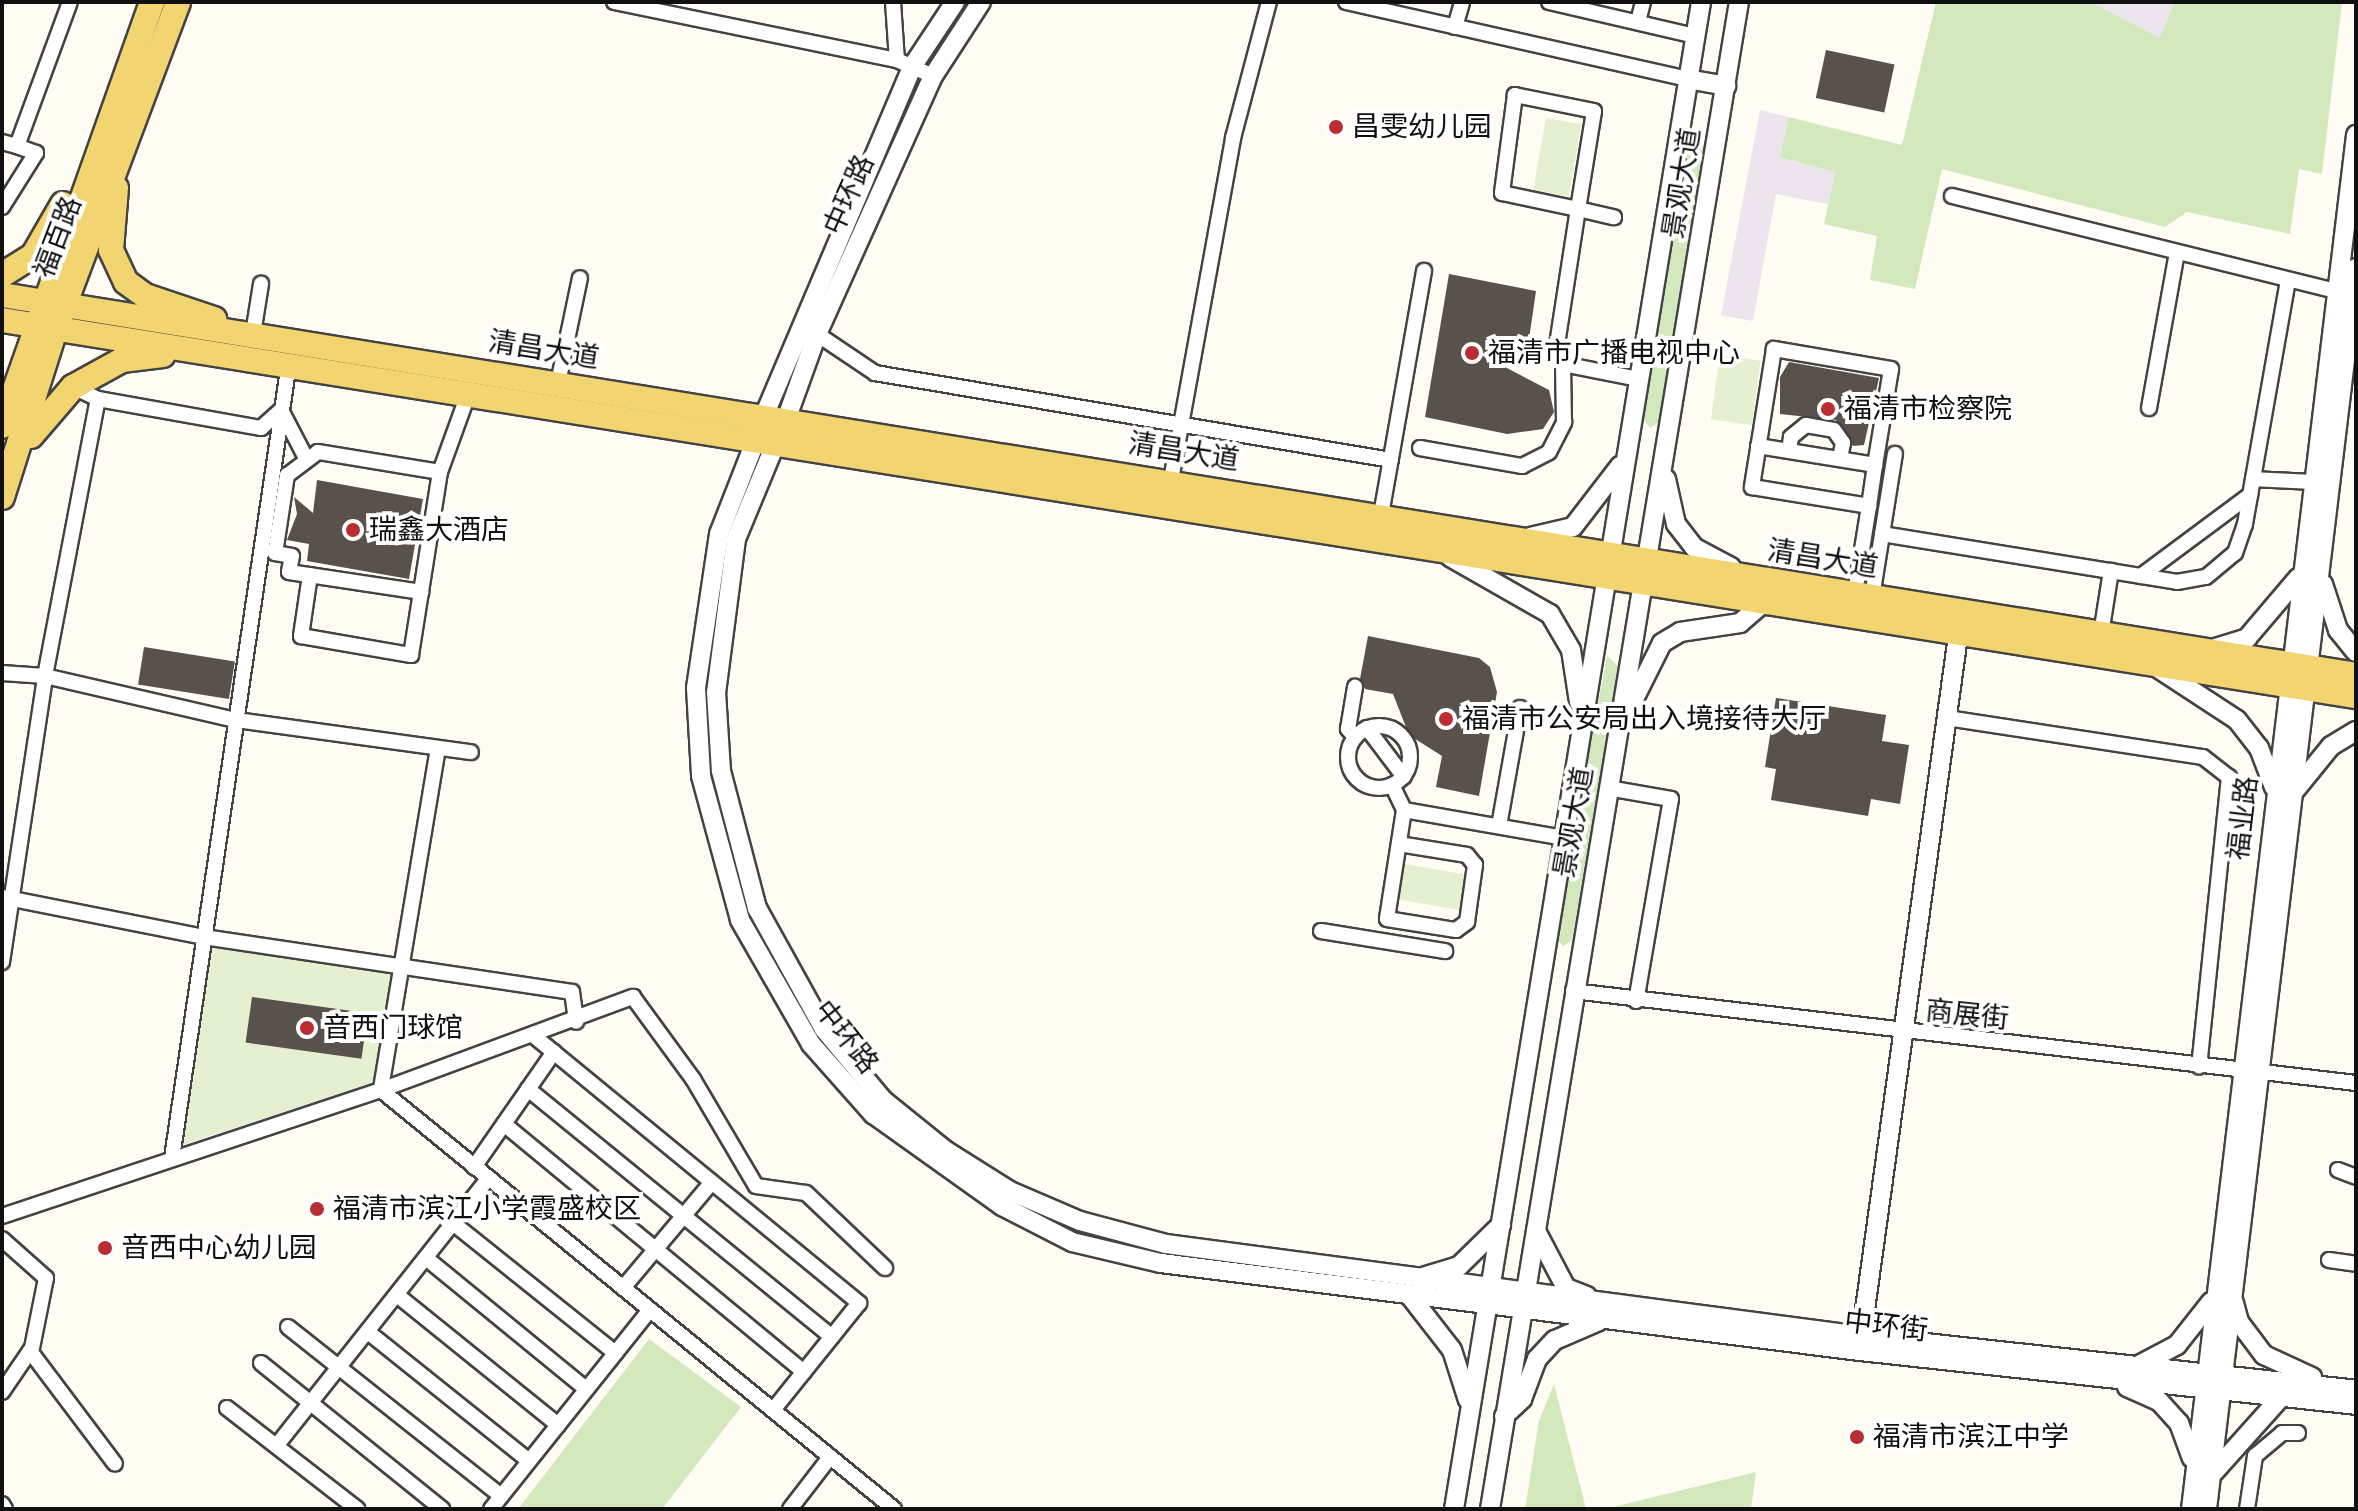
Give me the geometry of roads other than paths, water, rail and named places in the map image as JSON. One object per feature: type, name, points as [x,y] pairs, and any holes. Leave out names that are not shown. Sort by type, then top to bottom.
[{"type":"main road","name":"福百路","points":[[108,156],[152,2]]},
{"type":"main road","name":"福百路","points":[[2,426],[49,314],[108,156],[178,2]]},
{"type":"main road","points":[[2,275],[33,256],[77,172],[108,156],[111,250],[126,282],[145,296],[198,309],[243,332]]},
{"type":"main road","name":"清昌大道","points":[[2,295],[49,314],[188,352],[289,363],[469,392],[1171,480],[1494,535],[1608,565]]},
{"type":"main road","name":"福百路","points":[[2,497],[13,466],[49,314]]},
{"type":"main road","name":"清昌大道","points":[[2,320],[49,314],[243,332],[558,383],[771,428],[1429,547],[1608,565],[1766,591],[1958,636],[2153,665],[2298,676],[2356,675]]},
{"type":"main road","points":[[13,466],[48,410],[73,387],[122,360],[188,352]]},
{"type":"main road","name":"清昌大道","points":[[1766,591],[1864,589],[2101,634],[2193,648],[2298,676],[2356,696]]},
{"type":"street","points":[[17,146],[70,2]]},
{"type":"street","points":[[614,2],[905,64],[933,76]]},
{"type":"street","points":[[893,2],[905,64]]},
{"type":"street","name":"中环路","points":[[771,428],[905,64],[955,2]]},
{"type":"street","name":"中环路","points":[[981,2],[933,76],[817,334],[719,534],[703,616],[696,688],[701,776],[740,920],[811,1044],[873,1114],[935,1164],[1072,1242],[1161,1263],[1411,1288]]},
{"type":"street","points":[[1171,480],[1233,138],[1269,2]]},
{"type":"street","points":[[1346,2],[1726,86]]},
{"type":"street","points":[[1455,27],[1462,2]]},
{"type":"street","points":[[1549,2],[1695,36]]},
{"type":"street","points":[[1638,22],[1643,2]]},
{"type":"street","name":"景观大道","points":[[1454,1509],[1701,2]]},
{"type":"street","name":"景观大道","points":[[1490,1509],[1573,991],[1739,2]]},
{"type":"street","points":[[1420,448],[1522,466],[1549,452],[1564,422],[1563,364],[1556,351],[1578,209],[1594,111],[1515,95],[1502,193],[1578,209],[1614,217]]},
{"type":"street","name":"福业路","points":[[2213,1382],[2213,1299],[2240,1070],[2275,791],[2298,676],[2348,294],[2356,135]]},
{"type":"street","points":[[2,142],[36,153],[8,191],[2,207]]},
{"type":"street","points":[[1952,196],[2348,294]]},
{"type":"street","points":[[2149,408],[2177,253]]},
{"type":"street","name":"福业路","points":[[2311,569],[2312,482],[2348,294],[2356,268]]},
{"type":"street","points":[[1381,515],[1424,271]]},
{"type":"street","points":[[558,383],[580,278]]},
{"type":"street","points":[[1882,534],[2177,582],[2206,577],[2235,553],[2250,495],[2288,281]]},
{"type":"street","points":[[243,332],[261,284]]},
{"type":"street","points":[[817,334],[875,373],[1391,460]]},
{"type":"street","points":[[1864,589],[1869,506],[1891,369],[1774,349],[1752,487],[1869,506]]},
{"type":"street","points":[[172,1158],[289,363]]},
{"type":"street","points":[[1563,364],[1639,379]]},
{"type":"street","points":[[73,387],[98,399],[261,428],[281,410]]},
{"type":"street","points":[[310,575],[301,636],[411,655],[440,472],[469,392]]},
{"type":"street","points":[[2,962],[8,898],[45,676],[98,399]]},
{"type":"street","points":[[281,410],[307,460]]},
{"type":"street","points":[[1789,451],[1791,437],[1806,425],[1834,430],[1843,443],[1840,459]]},
{"type":"street","points":[[1758,446],[1875,465]]},
{"type":"street","points":[[421,592],[289,572],[292,556],[275,553],[287,475],[318,452],[440,472]]},
{"type":"street","points":[[1494,535],[1534,538],[1573,527],[1626,452]]},
{"type":"street","points":[[1864,589],[1882,534],[1895,454]]},
{"type":"street","points":[[1617,738],[1662,643],[1680,632],[1740,623],[1766,591],[1695,548],[1676,524],[1664,460]]},
{"type":"street","points":[[2253,479],[2312,482]]},
{"type":"street","points":[[2141,576],[2250,495]]},
{"type":"street","points":[[1429,547],[1512,588],[1566,634],[1581,733]]},
{"type":"street","points":[[2193,648],[2230,648],[2247,638],[2311,569],[2333,619],[2356,652]]},
{"type":"street","points":[[2101,634],[2111,571]]},
{"type":"street","points":[[1860,1344],[1958,636]]},
{"type":"street","points":[[2153,665],[2237,720],[2259,748],[2275,791]]},
{"type":"street","points":[[2,673],[45,676],[236,720],[471,752]]},
{"type":"street","name":"福业路","points":[[2207,1509],[2204,1473],[2213,1382],[2231,1291],[2295,791],[2298,676]]},
{"type":"street","points":[[1355,687],[1348,729],[1361,732],[1384,726],[1403,737],[1410,757],[1398,781]]},
{"type":"street","points":[[1499,826],[1520,708]]},
{"type":"street","points":[[1947,718],[2203,757],[2229,777],[2199,1066]]},
{"type":"street","points":[[2295,791],[2325,752],[2356,731]]},
{"type":"street","points":[[1361,732],[1348,755],[1353,774],[1368,786],[1398,781]]},
{"type":"street","points":[[1361,732],[1398,781],[1404,810],[1384,941]]},
{"type":"street","points":[[381,1090],[438,748]]},
{"type":"street","points":[[1608,788],[1671,799],[1636,1001]]},
{"type":"street","points":[[1404,810],[1564,838]]},
{"type":"street","points":[[1387,919],[1456,930],[1467,922],[1475,865],[1467,855],[1399,844]]},
{"type":"street","points":[[8,898],[204,937],[401,969],[572,992],[576,1022]]},
{"type":"street","points":[[1321,931],[1445,951]]},
{"type":"street","name":"商展街","points":[[1573,991],[1902,1034],[2356,1083]]},
{"type":"street","points":[[2,1216],[381,1090],[576,1022],[633,997],[693,1079],[756,1186],[806,1193],[885,1268]]},
{"type":"street","points":[[534,1036],[859,1303],[773,1410]]},
{"type":"street","points":[[474,1167],[554,1052]]},
{"type":"street","points":[[528,1089],[832,1337]]},
{"type":"street","points":[[381,1090],[894,1509]]},
{"type":"street","points":[[504,1124],[804,1372]]},
{"type":"street","points":[[1509,1167],[1544,1173]]},
{"type":"street","points":[[2338,1170],[2356,1177]]},
{"type":"street","points":[[277,1445],[489,1178]]},
{"type":"street","points":[[623,1288],[712,1182]]},
{"type":"street","points":[[453,1223],[615,1353]]},
{"type":"street","points":[[1470,1409],[1452,1350],[1411,1288],[1459,1266],[1501,1225]]},
{"type":"street","points":[[1536,1229],[1566,1288],[1607,1312]]},
{"type":"street","points":[[2,1239],[46,1278],[30,1351],[2,1392]]},
{"type":"street","points":[[426,1258],[586,1389]]},
{"type":"street","points":[[2329,1260],[2356,1264]]},
{"type":"street","name":"中环街","points":[[1411,1288],[1860,1344],[2081,1377],[2356,1390]]},
{"type":"street","points":[[2231,1291],[2239,1322],[2264,1355],[2327,1387]]},
{"type":"street","points":[[397,1295],[558,1425]]},
{"type":"street","points":[[2138,1366],[2177,1345],[2213,1299]]},
{"type":"street","points":[[491,1509],[650,1310]]},
{"type":"street","points":[[1504,1416],[1522,1399],[1537,1359],[1555,1340],[1607,1312]]},
{"type":"street","points":[[288,1327],[501,1496]]},
{"type":"street","points":[[368,1332],[529,1461]]},
{"type":"street","name":"中环街","points":[[1860,1344],[2138,1366],[2282,1396],[2356,1405]]},
{"type":"street","points":[[30,1351],[115,1464]]},
{"type":"street","points":[[261,1363],[442,1509]]},
{"type":"street","points":[[2081,1377],[2159,1401],[2189,1442],[2204,1473],[2282,1396]]},
{"type":"street","points":[[1474,1383],[1509,1387]]},
{"type":"street","points":[[227,1408],[357,1509]]},
{"type":"street","points":[[2247,1509],[2255,1456],[2282,1433],[2298,1433]]},
{"type":"street","points":[[798,1506],[830,1457]]},
{"type":"street","name":"福业路","points":[[2191,1509],[2204,1473]]},
{"type":"street","points":[[2,1504],[5,1509]]},
{"type":"place","name":"昌雯幼儿园","points":[[1336,127]]},
{"type":"place","name":"福清市广播电视中心","points":[[1472,353]]},
{"type":"place","name":"福清市检察院","points":[[1828,409]]},
{"type":"place","name":"瑞鑫大酒店","points":[[353,530]]},
{"type":"place","name":"福清市公安局出入境接待大厅","points":[[1446,719]]},
{"type":"place","name":"音西门球馆","points":[[307,1028]]},
{"type":"place","name":"福清市滨江小学霞盛校区","points":[[317,1209]]},
{"type":"place","name":"音西中心幼儿园","points":[[105,1248]]},
{"type":"place","name":"福清市滨江中学","points":[[1857,1437]]}]
